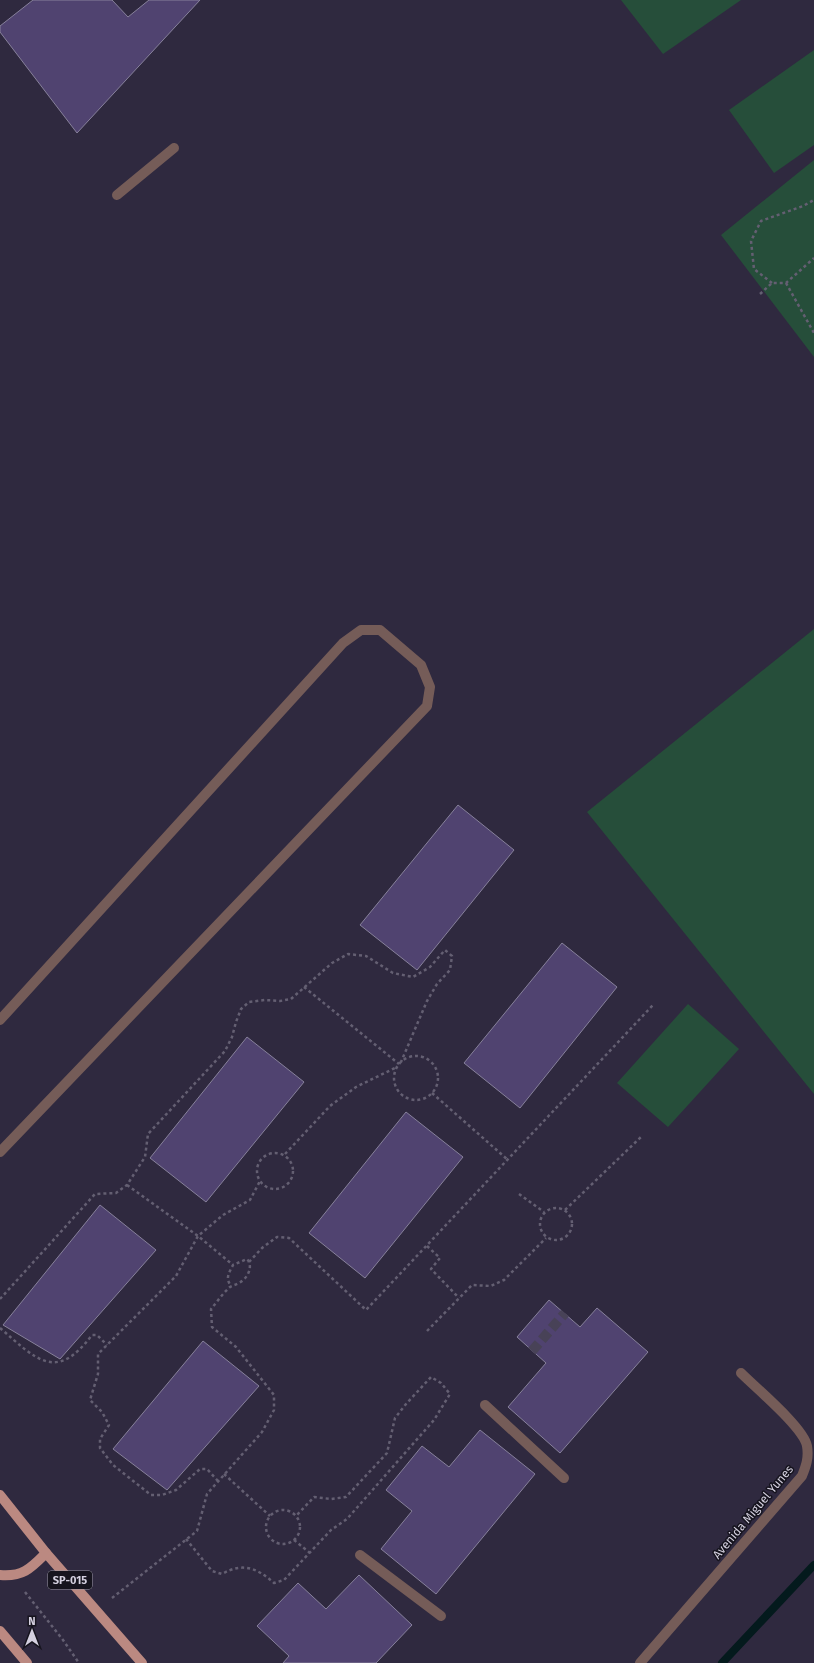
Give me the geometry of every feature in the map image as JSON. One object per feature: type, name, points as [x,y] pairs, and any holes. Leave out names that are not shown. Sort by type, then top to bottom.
[{"type":"main road","name":"SP-015","points":[[0,1495],[46,1553],[142,1663]]},
{"type":"main road","points":[[0,1576],[12,1576],[30,1570],[46,1553]]},
{"type":"main road","points":[[0,1631],[27,1663]]},
{"type":"street","points":[[117,195],[174,148]]},
{"type":"street","points":[[0,1020],[343,643],[361,630],[380,630],[422,665],[430,687],[427,706],[0,1152]]},
{"type":"street","name":"Avenida Miguel Yunes","points":[[640,1663],[802,1476],[808,1462],[807,1445],[800,1431],[741,1373]]},
{"type":"street","points":[[486,1405],[564,1478]]},
{"type":"street","points":[[360,1555],[441,1616]]},
{"type":"path","points":[[814,200],[803,206],[761,221],[751,241],[754,269],[772,283],[786,283],[814,258]]},
{"type":"path","points":[[760,294],[772,283]]},
{"type":"path","points":[[786,283],[814,333]]},
{"type":"path","points":[[0,1299],[95,1194],[116,1193],[127,1185],[145,1157],[148,1134],[225,1051],[232,1037],[241,1009],[249,1002],[265,1000],[280,1001],[291,998],[332,963],[348,954],[366,956],[393,973],[413,977],[430,967],[445,950],[452,956],[450,970],[437,984],[400,1063]]},
{"type":"path","points":[[304,987],[400,1063]]},
{"type":"path","points":[[249,1262],[262,1248],[277,1237],[289,1238],[366,1310],[654,1005]]},
{"type":"path","points":[[285,1154],[330,1106],[356,1087],[396,1067],[408,1058],[422,1057],[434,1066],[438,1080],[436,1087],[427,1098],[412,1100],[405,1098],[396,1088],[394,1081],[396,1067]]},
{"type":"path","points":[[432,1093],[508,1160]]},
{"type":"path","points":[[564,1210],[642,1136]]},
{"type":"path","points":[[273,1152],[285,1154],[290,1159],[294,1169],[293,1175],[287,1185],[276,1189],[270,1188],[260,1181],[256,1169],[262,1158],[273,1152]]},
{"type":"path","points":[[218,1481],[207,1469],[200,1469],[176,1490],[162,1494],[151,1494],[113,1465],[100,1448],[100,1439],[109,1426],[102,1412],[90,1400],[98,1374],[98,1354],[176,1276],[198,1236],[223,1215],[250,1200],[260,1181]]},
{"type":"path","points":[[127,1185],[198,1236],[233,1265]]},
{"type":"path","points":[[519,1194],[544,1212]]},
{"type":"path","points":[[554,1208],[564,1210],[571,1218],[573,1223],[570,1233],[562,1240],[551,1240],[546,1238],[540,1229],[539,1223],[544,1212],[554,1208]]},
{"type":"path","points":[[427,1331],[472,1285],[492,1286],[504,1280],[546,1238]]},
{"type":"path","points":[[428,1246],[440,1258],[431,1269],[459,1298]]},
{"type":"path","points":[[231,1286],[228,1281],[228,1276],[233,1265],[247,1259],[249,1262]]},
{"type":"path","points":[[96,1611],[197,1531],[207,1494],[262,1432],[274,1410],[274,1395],[236,1347],[212,1326],[211,1309],[231,1286],[239,1283],[247,1276],[250,1268],[249,1262]]},
{"type":"path","points":[[0,1328],[37,1359],[47,1362],[58,1362],[75,1354],[92,1335],[97,1335],[107,1345]]},
{"type":"path","points":[[186,1539],[212,1572],[222,1574],[231,1569],[246,1567],[260,1572],[274,1583],[284,1580],[331,1530],[347,1519],[434,1420],[450,1394],[446,1388],[431,1377],[395,1418],[387,1452],[346,1497],[331,1499],[314,1497],[296,1516]]},
{"type":"path","points":[[224,1474],[270,1516]]},
{"type":"path","points":[[280,1511],[291,1512],[296,1516],[300,1526],[298,1536],[294,1540],[284,1544],[270,1538],[266,1527],[270,1516],[280,1511]]},
{"type":"path","points":[[294,1540],[310,1553]]},
{"type":"path","points":[[12,1576],[63,1640],[79,1663]]},
{"type":"green space","points":[[621,0],[741,0],[663,54]]},
{"type":"green space","points":[[814,50],[814,145],[774,173],[729,110]]},
{"type":"green space","points":[[814,160],[814,357],[721,235]]},
{"type":"green space","points":[[814,629],[814,1094],[587,812]]},
{"type":"green space","points":[[688,1004],[739,1049],[668,1127],[617,1083]]},
{"type":"building","points":[[33,0],[112,0],[128,17],[149,0],[200,0],[77,133],[0,32],[0,26]]},
{"type":"building","points":[[458,805],[514,850],[417,970],[360,925]]},
{"type":"building","points":[[562,943],[617,987],[520,1108],[464,1063]]},
{"type":"building","points":[[247,1037],[304,1082],[206,1202],[150,1158]]},
{"type":"building","points":[[406,1112],[463,1157],[365,1278],[309,1233]]},
{"type":"building","points":[[100,1205],[156,1250],[60,1359],[3,1325]]},
{"type":"building","points":[[549,1300],[580,1327],[597,1308],[648,1352],[560,1453],[508,1407],[546,1363],[517,1337]]},
{"type":"building","points":[[203,1341],[259,1386],[167,1490],[113,1449]]},
{"type":"building","points":[[480,1430],[535,1474],[436,1594],[381,1549],[412,1511],[386,1490],[422,1446],[449,1467]]},
{"type":"building","points":[[359,1575],[412,1625],[376,1663],[283,1663],[289,1656],[257,1626],[298,1583],[326,1609]]},
{"type":"waterway","points":[[722,1663],[814,1565]]},
{"type":"tunnel","points":[[532,1351],[565,1313]]}]
